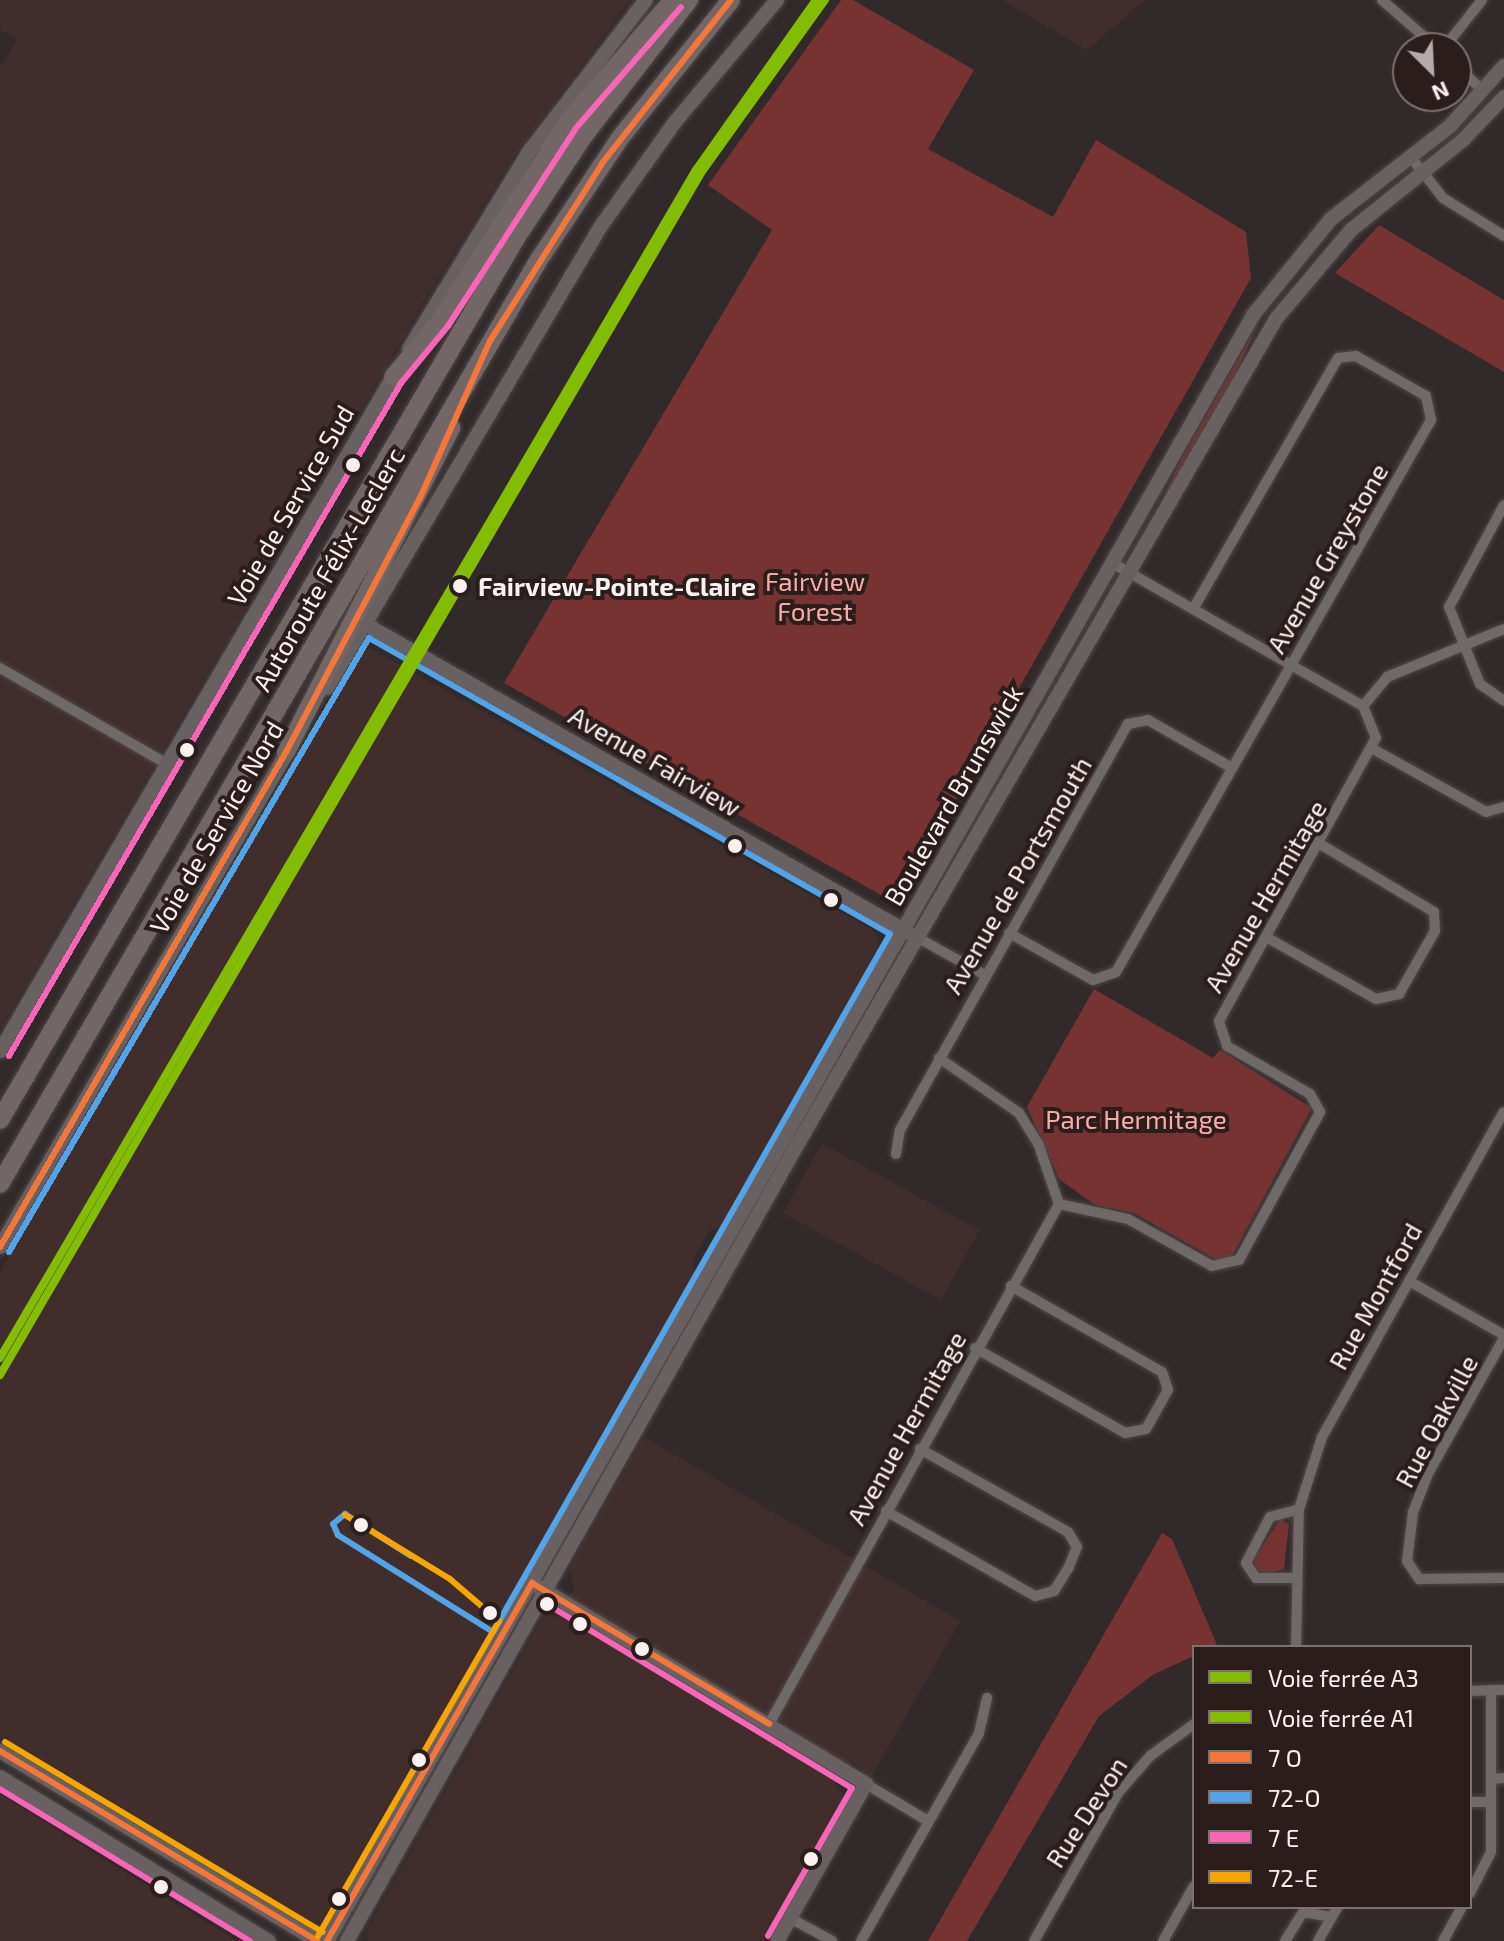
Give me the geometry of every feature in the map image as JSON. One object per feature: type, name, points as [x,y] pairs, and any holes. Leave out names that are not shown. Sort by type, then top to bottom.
[{"type":"highway","points":[[393,377],[440,321],[568,122],[673,0]]},
{"type":"highway","name":"Autoroute Félix-Leclerc","points":[[0,1120],[509,248],[585,134],[689,0]]},
{"type":"highway","name":"Autoroute Félix-Leclerc","points":[[0,1184],[490,341],[603,162],[731,0]]},
{"type":"highway","points":[[286,752],[420,498],[490,341]]},
{"type":"street","name":"Voie de Service Sud","points":[[0,1051],[393,377],[528,153],[646,0]]},
{"type":"street","name":"Voie de Service Nord","points":[[0,1247],[286,752],[601,226],[675,122],[777,0]]},
{"type":"street","points":[[1382,0],[1419,32]]},
{"type":"street","points":[[1457,32],[1482,0]]},
{"type":"street","name":"Boulevard Brunswick","points":[[347,1941],[539,1587],[904,930],[1269,293],[1331,219],[1410,156],[1483,91],[1504,66]]},
{"type":"street","points":[[1472,80],[1483,91]]},
{"type":"street","name":"Boulevard Brunswick","points":[[327,1941],[920,939],[1280,313],[1351,230],[1423,173],[1503,101]]},
{"type":"street","points":[[1410,156],[1447,202],[1504,236]]},
{"type":"street","name":"Avenue Greystone","points":[[1009,933],[1093,980],[1113,976],[1431,420],[1430,401],[1356,356],[1338,358],[1193,609]]},
{"type":"street","points":[[1504,505],[1451,599],[1463,646],[1480,684],[1504,701]]},
{"type":"street","points":[[1112,563],[1363,706],[1374,726],[1373,749],[1486,812],[1504,807]]},
{"type":"street","name":"Avenue Fairview","points":[[365,624],[920,939]]},
{"type":"street","points":[[1363,706],[1387,677],[1504,629]]},
{"type":"street","points":[[0,668],[167,764]]},
{"type":"street","name":"Avenue de Portsmouth","points":[[896,1154],[900,1130],[939,1058],[1133,721],[1148,720],[1232,768]]},
{"type":"street","name":"Avenue Hermitage","points":[[769,1724],[975,1348],[1059,1204],[1128,1219],[1212,1266],[1239,1260],[1320,1112],[1310,1094],[1228,1047],[1219,1035],[1222,1015],[1373,749]]},
{"type":"street","points":[[1266,937],[1376,999],[1399,994],[1435,931],[1434,912],[1320,844]]},
{"type":"street","points":[[920,939],[985,975]]},
{"type":"street","points":[[939,1058],[1019,1113],[1038,1143],[1059,1204]]},
{"type":"street","name":"Rue Montford","points":[[1296,1645],[1295,1578],[1299,1509],[1322,1437],[1504,1112]]},
{"type":"street","points":[[1409,1281],[1504,1337]]},
{"type":"street","points":[[975,1348],[1125,1433],[1141,1433],[1153,1416],[1168,1390],[1162,1372],[1011,1286]]},
{"type":"street","name":"Rue Oakville","points":[[1504,1337],[1427,1476],[1407,1555],[1419,1579],[1504,1578]]},
{"type":"street","points":[[886,1511],[1035,1596],[1054,1591],[1068,1569],[1077,1547],[1068,1532],[920,1449]]},
{"type":"street","points":[[1295,1578],[1256,1578],[1246,1563],[1270,1517],[1299,1509]]},
{"type":"street","points":[[539,1587],[928,1821]]},
{"type":"street","points":[[1472,1889],[1491,1852],[1491,1690]]},
{"type":"street","points":[[1472,1691],[1504,1690]]},
{"type":"street","points":[[861,1941],[979,1733],[987,1698]]},
{"type":"street","name":"Rue Devon","points":[[1034,1941],[1118,1793],[1150,1756],[1192,1725]]},
{"type":"street","points":[[0,1751],[318,1941]]},
{"type":"street","points":[[0,1777],[269,1941]]},
{"type":"street","points":[[1491,1779],[1504,1778]]},
{"type":"street","points":[[777,1941],[866,1784]]},
{"type":"street","points":[[1472,1802],[1491,1802]]},
{"type":"street","points":[[1163,1941],[1192,1890]]},
{"type":"street","points":[[1443,1941],[1461,1909]]},
{"type":"street","points":[[1285,1941],[1303,1912],[1335,1912]]},
{"type":"street","points":[[1318,1941],[1335,1912]]},
{"type":"street","points":[[357,1941],[360,1918]]},
{"type":"street","points":[[790,1918],[832,1941]]},
{"type":"shaded area","points":[[0,0],[630,0],[513,157],[427,296],[0,1029],[0,68],[17,40],[0,30]]},
{"type":"shaded area","points":[[1002,0],[1145,0],[1087,50]]},
{"type":"shaded area","points":[[370,648],[874,931],[880,944],[871,971],[728,1222],[709,1231],[693,1259],[695,1282],[320,1930],[0,1737],[0,1272],[360,652]]},
{"type":"shaded area","points":[[822,1143],[979,1230],[941,1300],[783,1213]]},
{"type":"shaded area","points":[[644,1437],[960,1621],[871,1777],[852,1760],[835,1784],[844,1797],[763,1941],[368,1941],[366,1932],[545,1614],[558,1617],[574,1590],[569,1568]]},
{"type":"shaded area","points":[[0,1794],[65,1835],[237,1941],[0,1941]]},
{"type":"green space","name":"Fairview Forest","points":[[841,0],[853,0],[974,70],[928,149],[1053,217],[1096,140],[1246,232],[1251,278],[897,904],[504,683],[772,230],[708,185]]},
{"type":"green space","points":[[1379,225],[1504,300],[1504,372],[1335,273]]},
{"type":"green space","points":[[1259,322],[1231,384],[1160,506],[1181,459]]},
{"type":"green space","name":"Parc Hermitage","points":[[1094,989],[1213,1058],[1220,1050],[1312,1108],[1231,1258],[1217,1260],[1134,1213],[1095,1205],[1059,1179],[1027,1107]]},
{"type":"green space","points":[[1280,1519],[1289,1524],[1284,1569],[1265,1574],[1255,1568],[1254,1559]]},
{"type":"green space","points":[[1162,1533],[1172,1539],[1217,1645],[1192,1645],[1192,1657],[1154,1674],[1099,1716],[967,1941],[928,1941]]},
{"type":"rail line","name":"A1","points":[[0,1358],[696,170],[816,0]]},
{"type":"rail line","name":"A3","points":[[0,1375],[701,173],[825,0]]},
{"type":"transit line","points":[[0,1247],[286,752],[420,498],[490,341],[603,162],[731,0]]},
{"type":"transit line","points":[[9,1056],[401,383],[448,326],[576,128],[681,7]]},
{"type":"transit line","name":"72-O","points":[[9,1252],[369,638],[890,934],[493,1632],[338,1535],[333,1524],[345,1514],[411,1556]]},
{"type":"transit line","name":"72-E","points":[[318,1936],[499,1621],[450,1579],[345,1515]]},
{"type":"transit line","points":[[327,1941],[532,1583],[769,1724]]},
{"type":"transit line","points":[[540,1600],[852,1788],[768,1936]]},
{"type":"transit line","name":"72-E","points":[[5,1742],[323,1932]]},
{"type":"transit line","points":[[0,1751],[318,1941]]},
{"type":"transit line","points":[[0,1789],[250,1941]]},
{"type":"place","name":"Fairview-Pointe-Claire","points":[[460,586]]}]
